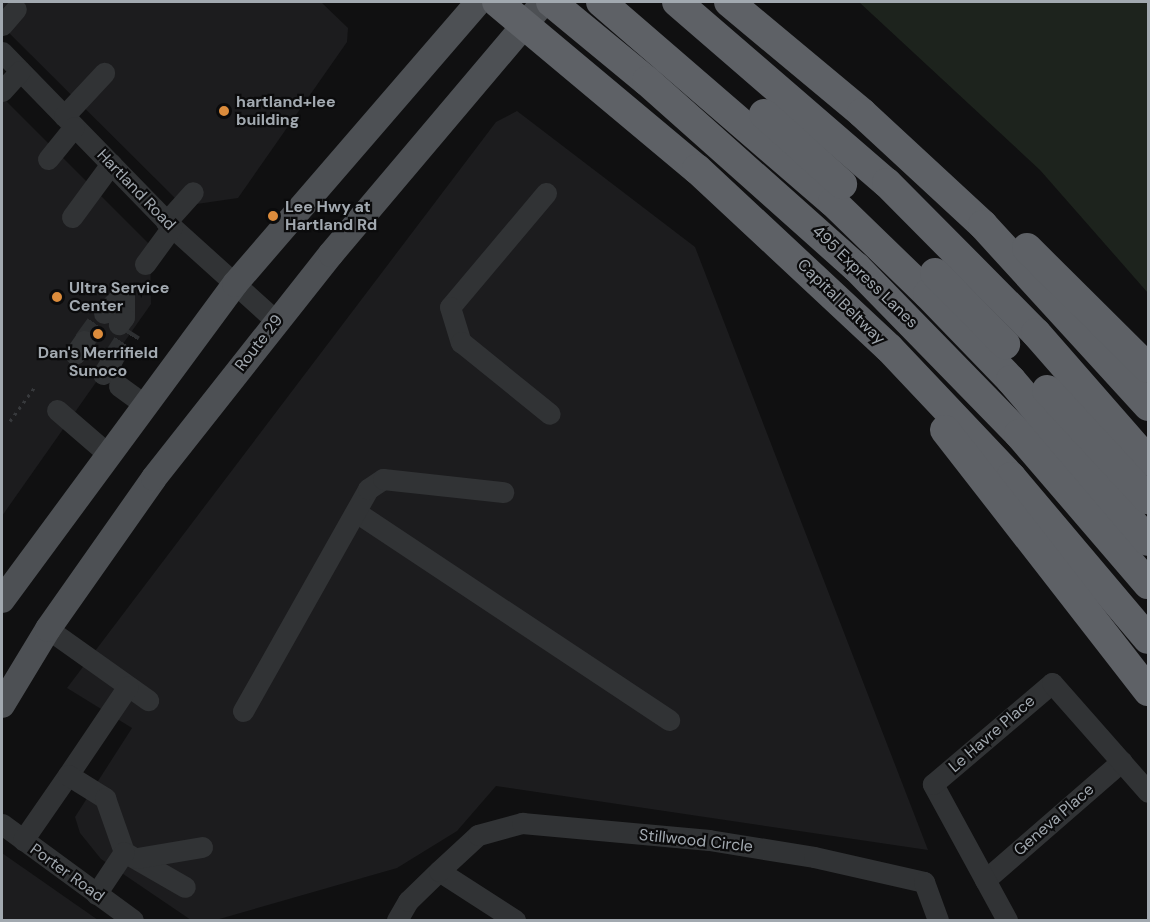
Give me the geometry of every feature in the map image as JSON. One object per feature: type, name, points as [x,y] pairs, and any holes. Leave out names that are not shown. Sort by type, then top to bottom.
[{"type":"highway","name":"Capital Beltway","points":[[497,2],[697,169],[889,348],[1011,477],[1149,639]]},
{"type":"highway","name":"495 Express Lanes","points":[[551,2],[656,89],[856,267],[1018,434],[1149,584]]},
{"type":"highway","points":[[677,2],[887,183],[1035,333],[1149,460]]},
{"type":"highway","points":[[729,2],[862,113],[963,190],[1061,278],[1149,368]]},
{"type":"highway","points":[[623,7],[807,151],[952,290],[1149,499]]},
{"type":"highway","points":[[623,7],[833,202],[928,294],[1019,388],[1149,541]]},
{"type":"highway","points":[[862,113],[982,225],[1149,406]]},
{"type":"highway","points":[[889,348],[963,455],[1149,691]]},
{"type":"main road","points":[[2,600],[234,284],[478,2]]},
{"type":"main road","name":"Route 29","points":[[2,705],[48,629],[154,478],[276,321],[544,2]]},
{"type":"street","points":[[2,25],[16,9]]},
{"type":"street","name":"Hartland Road","points":[[2,52],[169,224],[276,321]]},
{"type":"street","points":[[2,91],[20,71]]},
{"type":"street","points":[[48,159],[69,122],[104,73]]},
{"type":"street","points":[[72,217],[111,164]]},
{"type":"street","points":[[145,264],[169,224],[193,192]]},
{"type":"street","points":[[546,193],[450,308],[461,342],[550,414]]},
{"type":"street","points":[[124,293],[135,326],[118,323],[124,293]]},
{"type":"street","points":[[98,362],[144,404]]},
{"type":"street","points":[[57,411],[108,454]]},
{"type":"street","points":[[243,711],[368,489],[382,479],[503,492]]},
{"type":"street","points":[[356,512],[669,720]]},
{"type":"street","points":[[48,629],[148,700]]},
{"type":"street","name":"Le Havre Place","points":[[985,880],[933,784],[1052,683],[1122,761]]},
{"type":"street","points":[[23,840],[128,686]]},
{"type":"street","points":[[1122,761],[1149,792]]},
{"type":"street","name":"Geneva Place","points":[[985,880],[1122,761]]},
{"type":"street","points":[[69,775],[105,798],[131,855],[185,887]]},
{"type":"street","name":"Stillwood Circle","points":[[397,921],[408,901],[478,835],[522,823],[709,840],[814,857],[924,882],[938,921]]},
{"type":"street","name":"Porter Road","points":[[2,824],[134,921]]},
{"type":"street","points":[[96,894],[131,855],[202,847]]},
{"type":"street","points":[[439,871],[515,921]]},
{"type":"street","points":[[985,880],[1007,921]]},
{"type":"path","points":[[10,421],[34,388]]},
{"type":"shaded area","points":[[2,2],[321,2],[348,28],[347,42],[238,198],[183,206],[2,26]]},
{"type":"shaded area","points":[[859,2],[1148,2],[1148,293],[1040,170]]},
{"type":"shaded area","points":[[2,97],[150,245],[151,304],[2,516]]},
{"type":"shaded area","points":[[517,111],[695,247],[928,850],[496,786],[457,831],[397,868],[216,920],[191,920],[101,859],[80,833],[75,817],[132,728],[67,688],[496,122]]},
{"type":"shaded area","points":[[2,853],[98,920],[2,920]]},
{"type":"tunnel","points":[[84,341],[104,313]]},
{"type":"tunnel","points":[[112,360],[131,331]]},
{"type":"place","name":"hartland+lee building","points":[[224,111]]},
{"type":"place","name":"Lee Hwy at Hartland Rd","points":[[273,216]]},
{"type":"place","name":"Ultra Service Center","points":[[57,297]]},
{"type":"place","name":"Dan's Merrifield Sunoco","points":[[98,334]]}]
